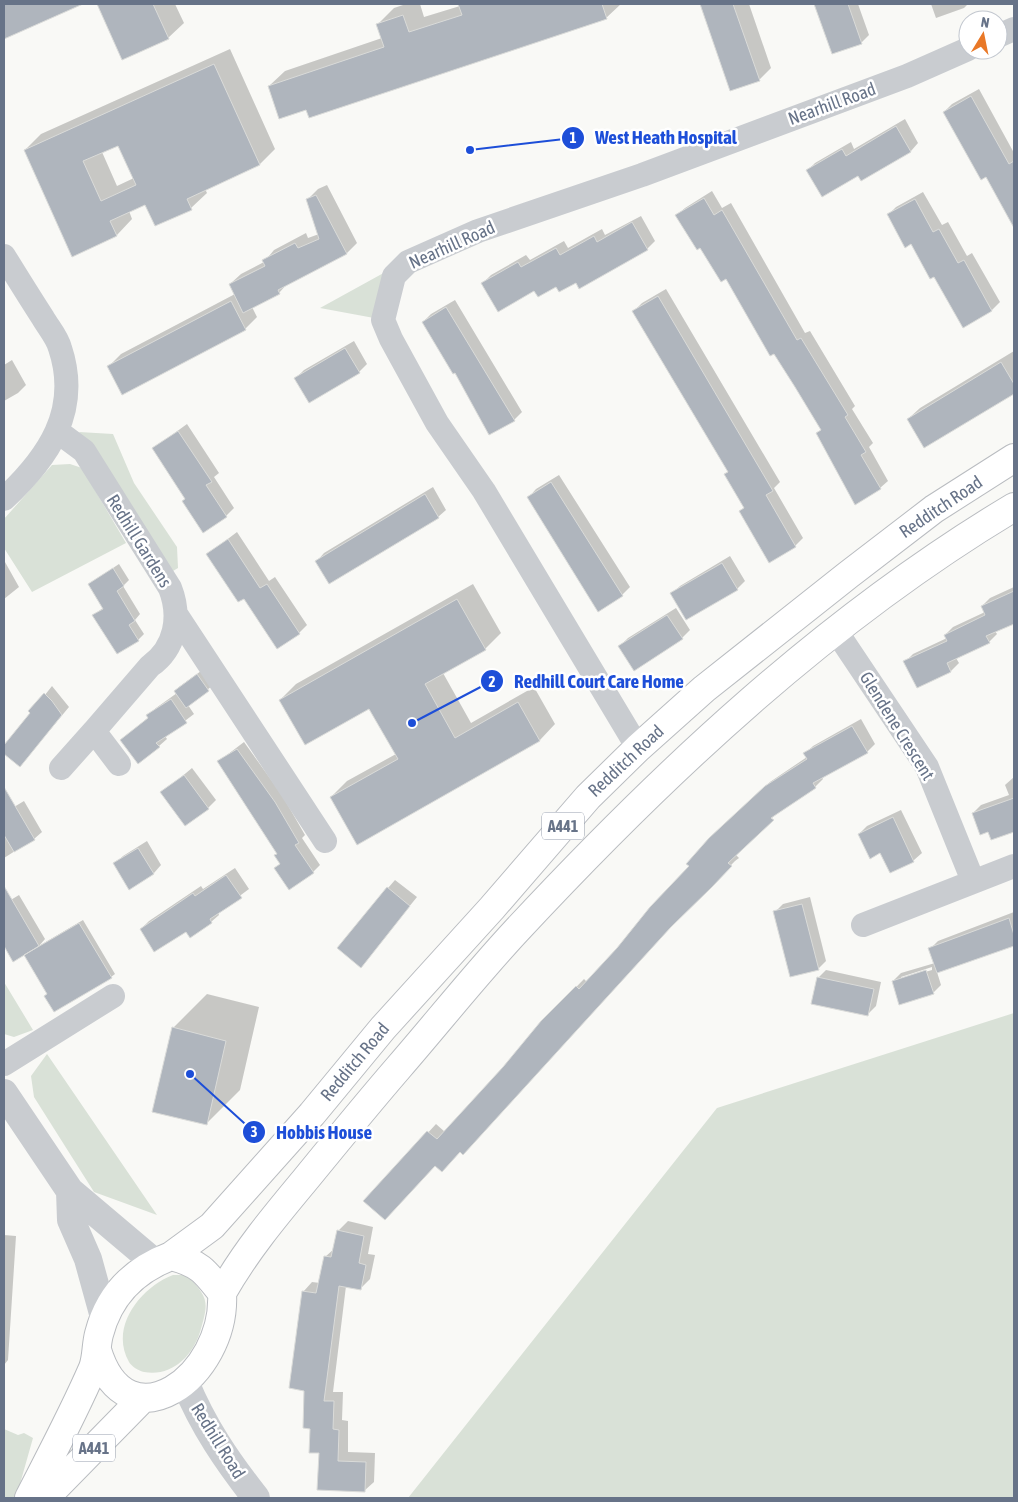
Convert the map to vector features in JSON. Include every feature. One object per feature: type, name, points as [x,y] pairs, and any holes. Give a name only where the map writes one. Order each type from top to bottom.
[{"type":"highway","name":"Redditch Road","points":[[163,1259],[212,1226],[305,1121],[383,1028],[492,908],[588,797],[638,748],[704,689],[848,574],[934,509],[1014,458]]},
{"type":"highway","name":"Redditch Road","points":[[222,1293],[235,1270],[272,1220],[515,932],[619,823],[728,720],[836,631],[979,528],[1014,507]]},
{"type":"highway","points":[[97,1350],[102,1366],[116,1386],[143,1398],[160,1395],[185,1382],[196,1373],[211,1350],[217,1334],[222,1293],[206,1272],[198,1265],[163,1259]]},
{"type":"highway","name":"A441","points":[[29,1498],[94,1365],[104,1317],[125,1284],[140,1271],[163,1259]]},
{"type":"highway","name":"A441","points":[[45,1498],[143,1398]]},
{"type":"street","name":"Nearhill Road","points":[[638,748],[484,491],[437,424],[391,339],[383,320],[394,276],[408,262],[478,231],[642,175],[908,76],[958,54]]},
{"type":"street","points":[[4,256],[60,346],[66,372],[67,404],[57,431],[42,458],[4,499]]},
{"type":"street","name":"Redhill Gardens","points":[[57,431],[84,451],[170,588],[176,604],[172,640],[160,658],[150,666],[61,768]]},
{"type":"street","points":[[176,614],[326,841]]},
{"type":"street","name":"Glendene Crescent","points":[[836,631],[927,767],[973,881]]},
{"type":"street","points":[[94,731],[119,764]]},
{"type":"street","points":[[863,925],[1014,866]]},
{"type":"street","points":[[4,1064],[113,996]]},
{"type":"street","points":[[4,1093],[70,1191],[163,1259]]},
{"type":"street","points":[[70,1191],[71,1220],[88,1259],[104,1317]]},
{"type":"street","name":"Redhill Road","points":[[185,1382],[202,1422],[222,1455],[256,1498]]},
{"type":"shaded area","points":[[389,270],[374,318],[320,308]]},
{"type":"shaded area","points":[[79,432],[113,434],[134,483],[177,547],[178,568],[173,571]]},
{"type":"shaded area","points":[[70,464],[82,468],[126,543],[32,592],[4,548],[4,519],[52,465]]},
{"type":"shaded area","points":[[4,982],[33,1030],[14,1037],[4,1034]]},
{"type":"shaded area","points":[[1014,1013],[1014,1498],[408,1498],[717,1108]]},
{"type":"shaded area","points":[[47,1054],[157,1215],[94,1192],[34,1097],[31,1076]]},
{"type":"shaded area","points":[[173,1275],[187,1275],[203,1295],[206,1307],[200,1332],[192,1350],[179,1363],[171,1368],[154,1373],[142,1371],[130,1364],[124,1349],[123,1335],[126,1322],[140,1299],[150,1289]]},
{"type":"shaded area","points":[[4,1429],[18,1435],[24,1433],[33,1438],[16,1498],[4,1498]]},
{"type":"building","points":[[4,4],[83,4],[4,39]]},
{"type":"building","points":[[97,4],[153,4],[169,39],[122,60]]},
{"type":"building","points":[[458,4],[602,4],[607,19],[309,118],[306,110],[279,119],[268,86],[384,47],[376,24],[403,15],[409,32],[462,15]]},
{"type":"building","points":[[700,4],[733,4],[760,81],[730,91]]},
{"type":"building","points":[[814,4],[848,4],[862,44],[832,54]]},
{"type":"building","points":[[214,64],[260,165],[187,199],[192,210],[155,226],[145,205],[110,221],[117,236],[72,257],[24,150]],"holes":[[[118,146],[136,185],[101,201],[83,161]]]},
{"type":"building","points":[[971,96],[1009,164],[1014,161],[1014,228],[986,177],[981,180],[943,112]]},
{"type":"building","points":[[896,126],[911,152],[861,181],[858,176],[822,197],[806,170],[842,149],[846,156]]},
{"type":"building","points":[[316,195],[347,254],[278,290],[280,294],[243,313],[229,284],[265,266],[262,260],[295,243],[298,248],[319,239],[306,199]]},
{"type":"building","points":[[704,198],[714,215],[722,210],[797,340],[801,338],[848,415],[845,417],[866,452],[861,455],[881,489],[855,505],[816,433],[821,430],[795,387],[774,354],[770,356],[726,279],[721,282],[700,248],[697,250],[675,215]]},
{"type":"building","points":[[915,199],[933,232],[939,229],[958,263],[964,260],[992,311],[963,328],[934,277],[930,279],[911,244],[905,248],[887,214]]},
{"type":"building","points":[[632,222],[648,250],[579,289],[576,283],[559,292],[556,287],[538,297],[534,291],[498,312],[481,283],[518,262],[521,267],[556,248],[560,255],[594,236],[597,242]]},
{"type":"building","points":[[658,296],[773,491],[766,495],[796,547],[769,563],[739,511],[744,508],[724,474],[728,472],[632,311]]},
{"type":"building","points":[[231,301],[246,330],[122,395],[107,366]]},
{"type":"building","points":[[446,307],[515,421],[489,435],[455,373],[453,374],[422,322]]},
{"type":"building","points":[[345,348],[360,373],[309,403],[294,378]]},
{"type":"building","points":[[1001,362],[1014,384],[1014,394],[924,448],[907,419]]},
{"type":"building","points":[[178,431],[212,482],[206,485],[227,517],[203,533],[182,501],[185,499],[152,448]]},
{"type":"building","points":[[551,482],[623,596],[598,612],[527,497]]},
{"type":"building","points":[[425,494],[439,518],[329,584],[315,561]]},
{"type":"building","points":[[228,539],[260,588],[267,584],[300,634],[277,649],[244,599],[238,602],[206,554]]},
{"type":"building","points":[[722,563],[738,590],[686,620],[670,593]]},
{"type":"building","points":[[113,568],[124,586],[117,591],[135,621],[129,625],[139,641],[117,654],[92,615],[103,609],[88,584]]},
{"type":"building","points":[[1014,591],[1014,624],[986,636],[990,643],[947,663],[951,672],[917,688],[903,661],[947,641],[944,635],[985,615],[981,606]]},
{"type":"building","points":[[457,599],[486,650],[425,684],[455,738],[518,702],[540,741],[357,845],[330,797],[398,759],[369,709],[305,745],[279,700]]},
{"type":"building","points":[[667,615],[683,639],[634,671],[618,646]]},
{"type":"building","points":[[197,674],[209,691],[186,708],[174,691]]},
{"type":"building","points":[[44,693],[62,715],[20,767],[4,754],[4,745],[30,713],[28,711]]},
{"type":"building","points":[[171,699],[187,723],[156,743],[160,747],[138,764],[120,740],[148,718],[146,715]]},
{"type":"building","points":[[852,726],[868,753],[813,783],[816,788],[771,818],[774,820],[728,863],[732,866],[671,927],[463,1155],[460,1152],[442,1172],[435,1166],[385,1220],[363,1201],[427,1131],[437,1139],[503,1067],[541,1021],[576,986],[579,989],[617,948],[650,907],[689,866],[686,864],[709,838],[765,786],[807,759],[803,753]]},
{"type":"building","points":[[237,749],[275,802],[299,843],[295,845],[314,873],[289,890],[274,868],[280,864],[274,855],[277,854],[217,761]]},
{"type":"building","points":[[184,775],[209,809],[185,826],[160,792]]},
{"type":"building","points":[[4,787],[35,840],[14,852],[4,835]]},
{"type":"building","points":[[1014,798],[1014,832],[991,840],[988,832],[980,835],[972,813]]},
{"type":"building","points":[[893,817],[914,862],[890,873],[880,853],[870,859],[858,834]]},
{"type":"building","points":[[138,848],[154,874],[129,890],[113,863]]},
{"type":"building","points":[[226,875],[242,898],[210,919],[212,923],[190,938],[186,932],[154,952],[140,929],[193,893],[195,896]]},
{"type":"building","points":[[4,886],[39,946],[13,962],[4,946]]},
{"type":"building","points":[[387,887],[410,906],[361,968],[337,948]]},
{"type":"building","points":[[802,904],[819,970],[790,977],[773,911]]},
{"type":"building","points":[[1009,918],[1014,935],[1014,946],[937,973],[928,948]]},
{"type":"building","points":[[79,923],[112,978],[54,1012],[44,996],[47,994],[24,955]]},
{"type":"building","points":[[926,970],[934,994],[899,1005],[892,981]]},
{"type":"building","points":[[817,977],[874,989],[868,1016],[811,1004]]},
{"type":"building","points":[[172,1027],[226,1041],[207,1125],[152,1112]]},
{"type":"building","points":[[337,1230],[364,1236],[359,1263],[366,1265],[361,1290],[339,1286],[324,1401],[334,1401],[333,1429],[339,1430],[338,1461],[366,1462],[365,1492],[317,1490],[319,1453],[309,1453],[310,1429],[303,1428],[304,1391],[289,1388],[302,1291],[316,1293],[324,1256],[331,1257]]},
{"type":"place","name":"West Heath Hospital","points":[[470,150]]},
{"type":"place","name":"Redhill Court Care Home","points":[[412,723]]},
{"type":"place","name":"Hobbis House","points":[[190,1074]]}]
